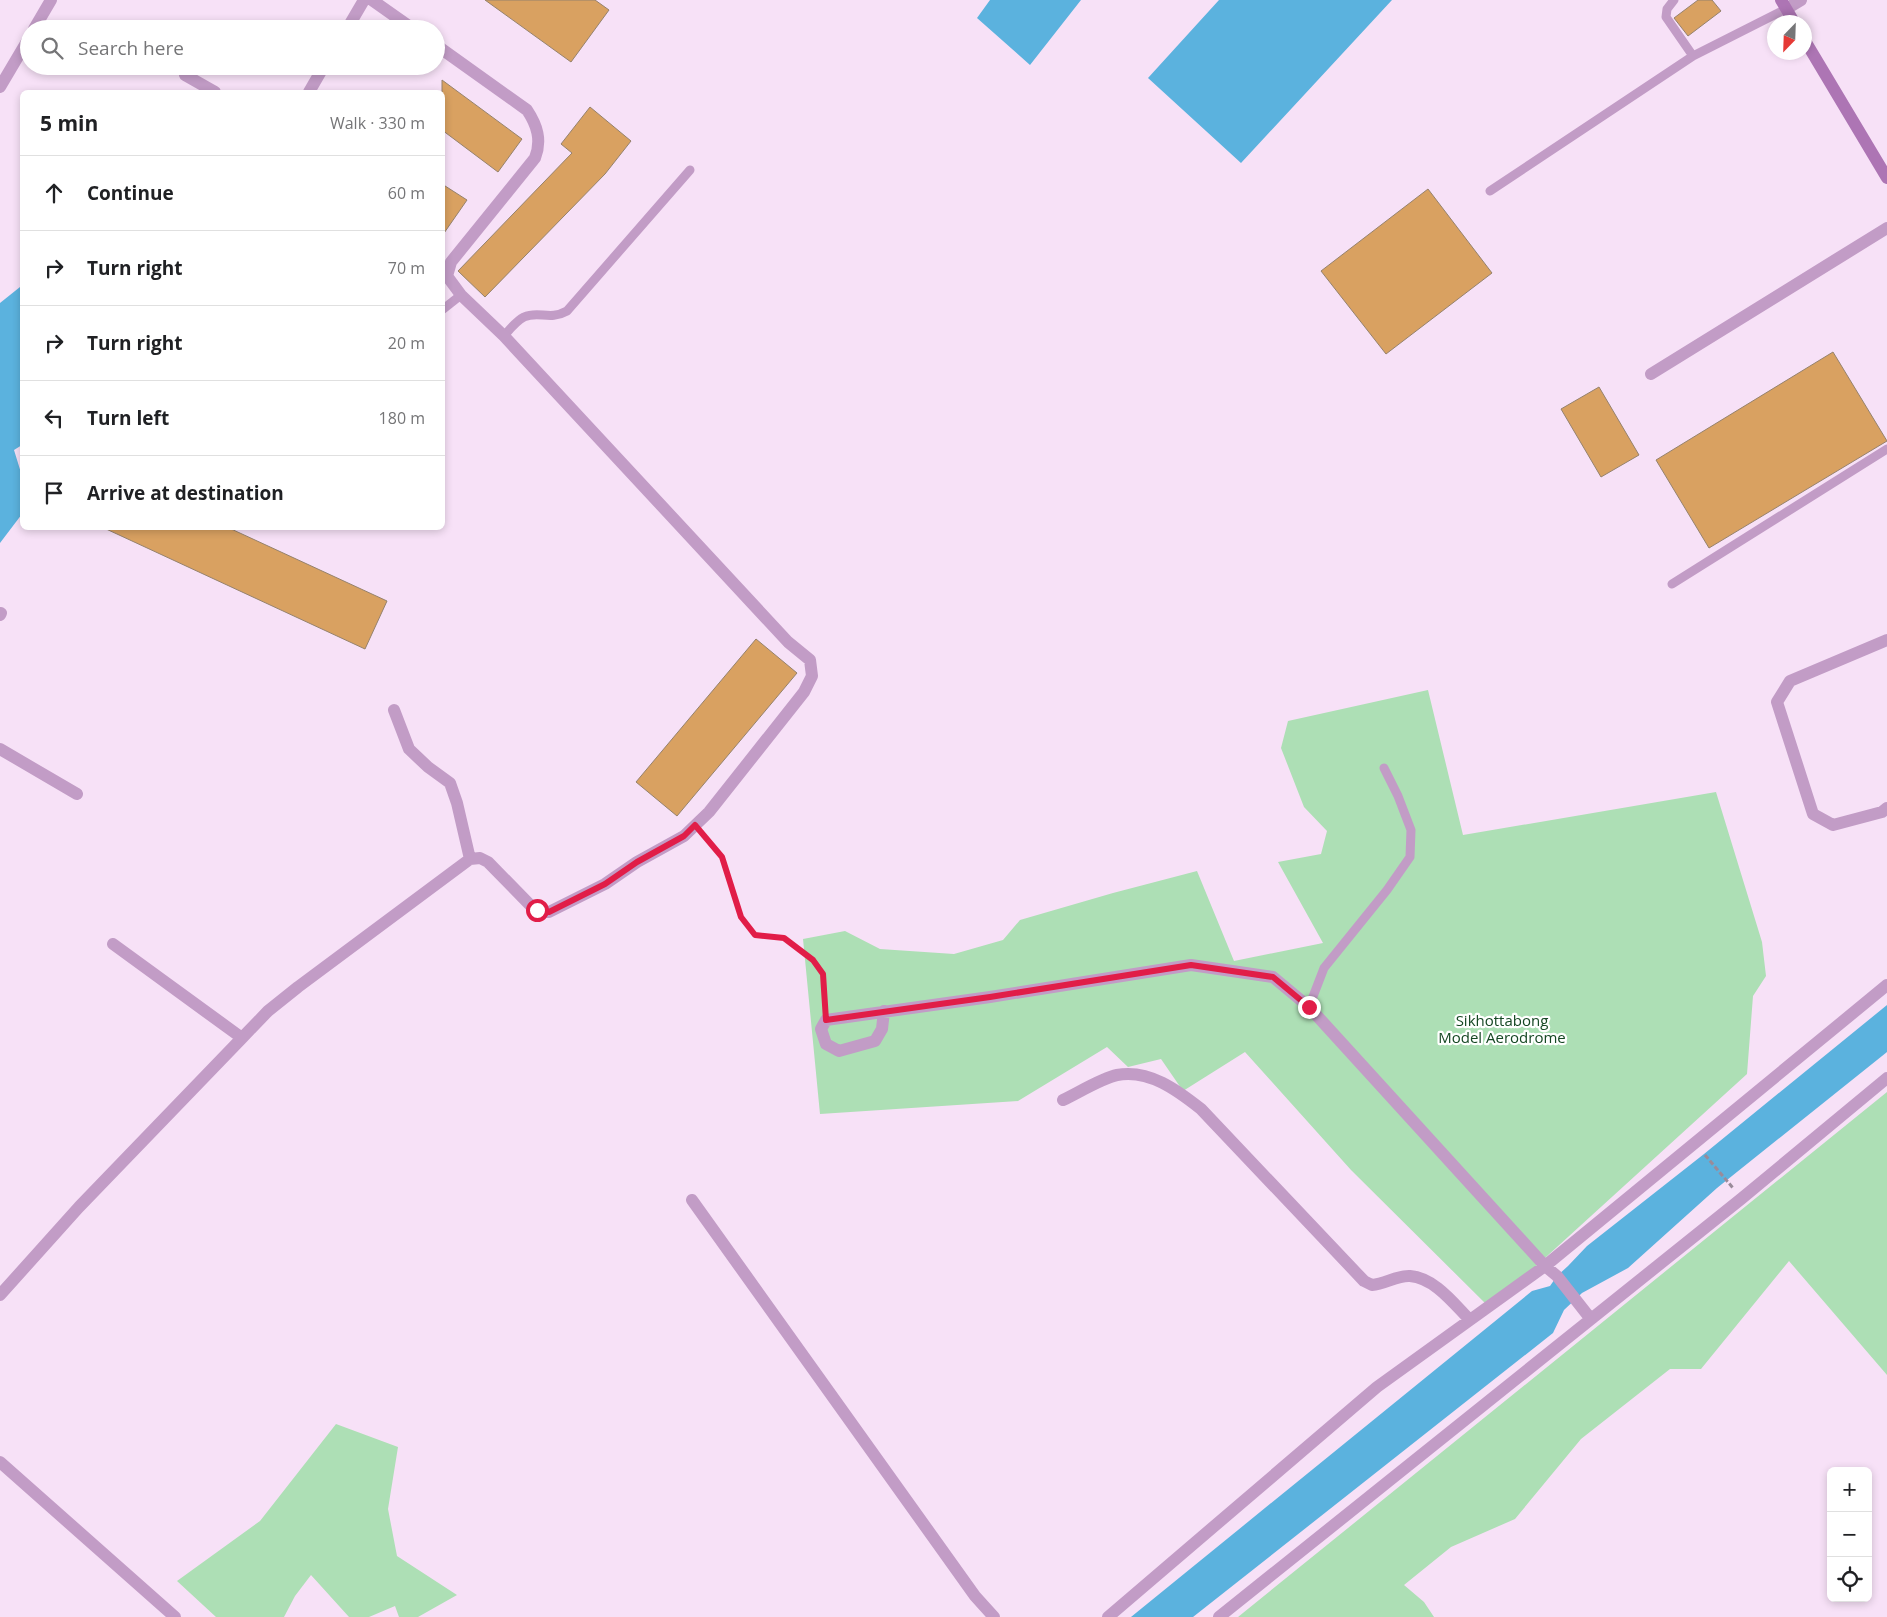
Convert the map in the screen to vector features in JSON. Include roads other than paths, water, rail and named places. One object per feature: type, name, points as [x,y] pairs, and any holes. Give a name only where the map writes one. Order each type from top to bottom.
[{"type":"main road","points":[[1783,4],[1790,15]]},
{"type":"main road","points":[[1812,52],[1887,178]]},
{"type":"street","points":[[39,20],[51,0]]},
{"type":"street","points":[[355,20],[372,0],[400,20]]},
{"type":"street","points":[[1783,4],[1802,0]]},
{"type":"street","points":[[0,1296],[80,1207],[268,1011],[298,987],[470,859],[484,860],[533,908],[542,912],[549,912],[605,884],[637,862],[684,836],[709,812],[804,692],[812,676],[810,660],[788,642],[504,336],[461,295],[447,276],[450,262],[535,158],[539,138],[536,123],[526,110],[445,52]]},
{"type":"street","points":[[0,87],[20,53]]},
{"type":"street","points":[[185,75],[211,90]]},
{"type":"street","points":[[310,90],[319,75]]},
{"type":"street","points":[[1650,374],[1887,228]]},
{"type":"street","points":[[1887,640],[1790,681],[1777,702],[1813,814],[1832,825],[1882,812],[1887,808]]},
{"type":"street","points":[[394,710],[409,749],[428,767],[450,782],[470,859]]},
{"type":"street","points":[[0,749],[77,794]]},
{"type":"street","points":[[113,944],[242,1038]]},
{"type":"street","points":[[884,1011],[882,1029],[875,1041],[839,1051],[826,1044],[822,1029],[826,1020],[884,1011],[990,997],[1191,965],[1273,977],[1309,1007],[1545,1266],[1557,1276],[1590,1318]]},
{"type":"street","points":[[1108,1617],[1377,1387],[1545,1266],[1887,985]]},
{"type":"street","points":[[1063,1100],[1115,1075],[1130,1074],[1156,1079],[1177,1090],[1201,1109],[1364,1281],[1372,1285],[1410,1276],[1422,1280],[1439,1289],[1470,1320]]},
{"type":"street","points":[[1219,1617],[1741,1199],[1887,1078]]},
{"type":"street","points":[[692,1200],[975,1596],[994,1617]]},
{"type":"street","points":[[0,1462],[175,1617]]},
{"type":"lane","points":[[1674,0],[1667,9],[1666,17],[1693,56]]},
{"type":"lane","points":[[1490,191],[1693,56],[1783,4]]},
{"type":"lane","points":[[504,336],[517,322],[526,316],[558,316],[567,311],[690,170]]},
{"type":"lane","points":[[445,308],[461,295]]},
{"type":"lane","points":[[1672,584],[1887,449]]},
{"type":"lane","points":[[1309,1007],[1324,968],[1387,890],[1410,857],[1411,830],[1398,796],[1384,768]]},
{"type":"water","points":[[990,0],[1081,0],[1030,65],[977,18]]},
{"type":"water","points":[[1219,0],[1392,0],[1241,163],[1148,78]]},
{"type":"water","points":[[20,287],[20,446],[14,450],[20,470],[20,517],[0,543],[0,303]]},
{"type":"water","points":[[1887,1005],[1887,1052],[1717,1188],[1628,1268],[1582,1293],[1564,1310],[1553,1333],[1193,1617],[1131,1617],[1532,1291],[1550,1286],[1557,1276],[1587,1246],[1704,1154]]},
{"type":"park label","name":"Sikhottabong Model Aerodrome","points":[[1502,1030]]}]
